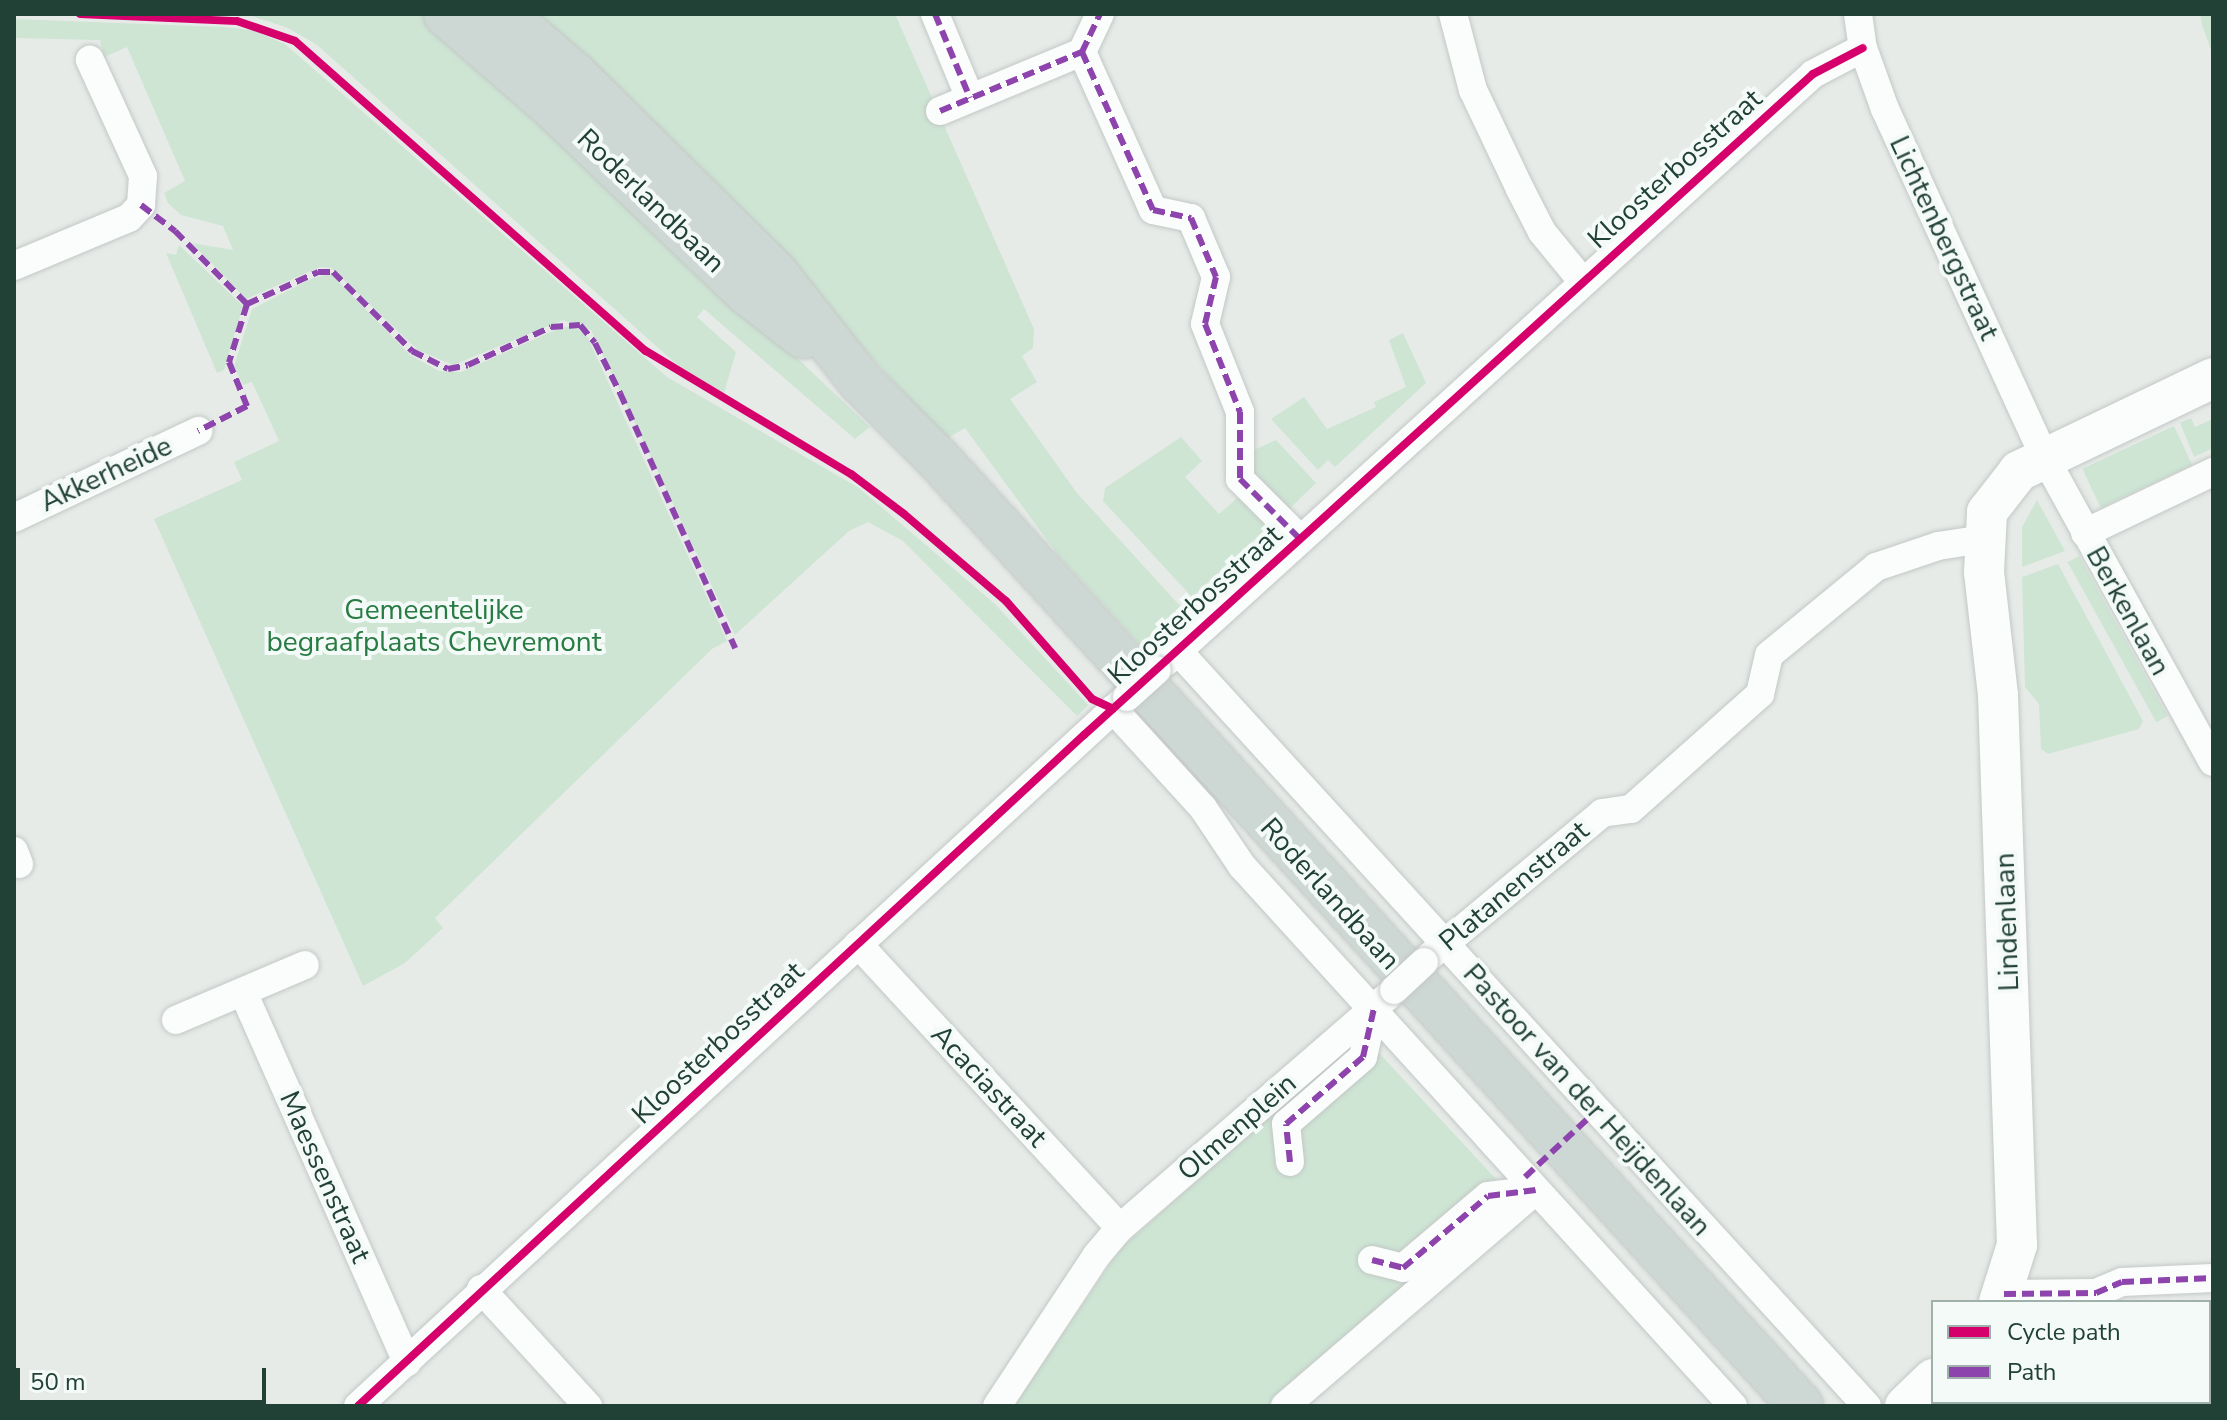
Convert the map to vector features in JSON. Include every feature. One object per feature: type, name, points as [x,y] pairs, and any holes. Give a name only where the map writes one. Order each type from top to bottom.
[{"type":"main road","name":"Roderlandbaan","points":[[446,14],[550,104],[748,293],[861,382]]},
{"type":"main road","name":"Roderlandbaan","points":[[504,14],[575,75],[775,273],[861,382],[938,459],[1801,1406]]},
{"type":"street","points":[[935,14],[970,98]]},
{"type":"street","points":[[940,111],[1082,52],[1100,14]]},
{"type":"street","points":[[1453,14],[1473,90],[1520,189],[1542,232],[1583,282]]},
{"type":"street","name":"Lichtenbergstraat","points":[[1858,14],[1863,48],[1885,109],[2045,458]]},
{"type":"street","name":"Kloosterbosstraat","points":[[358,1406],[481,1289],[1120,703],[1813,74],[1863,48]]},
{"type":"street","points":[[1082,52],[1153,210],[1191,218],[1216,277],[1205,324],[1240,412],[1240,479],[1300,539]]},
{"type":"street","points":[[14,266],[129,218],[141,205],[143,176],[90,60]]},
{"type":"street","points":[[1983,539],[1987,512],[2019,471],[2213,378]]},
{"type":"street","name":"Akkerheide","points":[[14,518],[198,431]]},
{"type":"street","name":"Berkenlaan","points":[[2045,458],[2213,762]]},
{"type":"street","points":[[2085,533],[2213,472]]},
{"type":"street","name":"Platanenstraat","points":[[1384,999],[1434,953],[1602,813],[1631,809],[1760,694],[1769,655],[1876,567],[1929,548],[1983,539]]},
{"type":"street","name":"Lindenlaan","points":[[1983,539],[1998,695],[2016,1185],[2017,1245],[2001,1298]]},
{"type":"street","name":"Pastoor van der Heijdenlaan","points":[[1178,651],[1434,953],[1867,1406]]},
{"type":"street","points":[[1120,703],[1203,808],[1242,866],[1384,999],[1536,1190],[1733,1406]]},
{"type":"street","name":"Acaciastraat","points":[[858,944],[1120,1228]]},
{"type":"street","points":[[176,1020],[305,965]]},
{"type":"street","name":"Maessenstraat","points":[[243,992],[407,1362]]},
{"type":"street","name":"Olmenplein","points":[[1290,1162],[1286,1124],[1363,1057],[1384,999]]},
{"type":"street","name":"Olmenplein","points":[[997,1406],[1097,1255],[1120,1228],[1384,999]]},
{"type":"street","points":[[1372,1260],[1403,1268],[1488,1196],[1536,1190]]},
{"type":"street","points":[[1285,1406],[1536,1190]]},
{"type":"street","points":[[2001,1298],[2096,1293],[2122,1282],[2213,1278]]},
{"type":"street","points":[[481,1289],[588,1406]]},
{"type":"street","points":[[1905,1406],[1931,1381]]},
{"type":"green space","points":[[246,14],[423,14],[541,116],[870,427],[855,439],[704,309],[697,317],[736,352],[724,393],[681,368],[317,45],[288,28]]},
{"type":"green space","points":[[529,14],[895,14],[1034,329],[1033,348],[1022,356],[1037,382],[1010,399],[1077,493],[1181,607],[1140,645],[1058,555],[965,428],[946,439],[791,269]]},
{"type":"green space","points":[[2200,14],[2213,14],[2213,56],[2202,25]]},
{"type":"green space","points":[[14,19],[223,27],[252,30],[285,44],[667,377],[859,488],[995,604],[1088,705],[1077,716],[903,541],[868,522],[849,531],[735,635],[591,330],[563,320],[453,365],[418,350],[331,268],[320,267],[246,299],[192,243],[233,250],[223,226],[181,215],[168,203],[164,193],[185,181],[127,47],[104,57],[100,40],[14,38]]},
{"type":"green space","points":[[179,245],[243,306],[224,370],[217,373],[166,253],[176,255]]},
{"type":"green space","name":"Gemeentelijke begraafplaats Chevremont","points":[[331,274],[410,355],[439,371],[461,372],[562,327],[574,327],[587,336],[727,641],[712,649],[435,918],[443,928],[405,963],[363,986],[154,519],[242,480],[234,462],[279,441],[252,382],[243,385],[234,366],[252,309],[313,278]]},
{"type":"green space","points":[[1403,333],[1426,383],[1335,467],[1328,460],[1318,470],[1271,419],[1304,397],[1327,429],[1376,407],[1374,402],[1406,387],[1389,340]]},
{"type":"green space","points":[[2191,418],[2195,427],[2213,419],[2213,448],[2194,457],[2180,423]]},
{"type":"green space","points":[[2174,426],[2192,465],[2101,508],[2082,469]]},
{"type":"green space","points":[[1181,437],[1202,461],[1185,477],[1219,514],[1242,494],[1271,524],[1192,597],[1103,501],[1105,488]]},
{"type":"green space","points":[[1276,440],[1316,483],[1286,512],[1251,475],[1252,451]]},
{"type":"green space","points":[[2037,500],[2065,551],[2022,567],[2022,527]]},
{"type":"green space","points":[[2079,556],[2168,716],[2156,722],[2068,562]]},
{"type":"green space","points":[[2058,564],[2143,721],[2139,729],[2048,754],[2041,749],[2039,704],[2025,687],[2022,577]]},
{"type":"green space","points":[[1352,1043],[1380,1054],[1496,1179],[1500,1210],[1273,1406],[1014,1406],[1121,1248]]},
{"type":"marked path","points":[[935,14],[970,98]]},
{"type":"marked path","points":[[940,111],[1082,52],[1100,14]]},
{"type":"marked path","points":[[1082,52],[1153,210],[1191,218],[1216,277],[1205,324],[1240,412],[1240,479],[1300,539]]},
{"type":"marked path","points":[[141,205],[175,231],[247,304],[229,362],[247,406],[198,431]]},
{"type":"marked path","points":[[247,304],[318,272],[333,272],[412,351],[448,369],[468,365],[551,327],[580,325],[595,343],[620,393],[735,648]]},
{"type":"marked path","points":[[1290,1162],[1286,1124],[1363,1057],[1374,1008]]},
{"type":"marked path","points":[[1525,1177],[1596,1111]]},
{"type":"marked path","points":[[1372,1260],[1403,1268],[1488,1196],[1536,1190]]},
{"type":"marked path","points":[[2004,1294],[2096,1293],[2122,1282],[2213,1278]]},
{"type":"cycle path","points":[[80,14],[237,21],[295,41],[646,351],[851,474],[904,514],[1006,601],[1092,699],[1113,709]]},
{"type":"cycle path","points":[[358,1406],[1084,735],[1813,74],[1863,48]]}]
